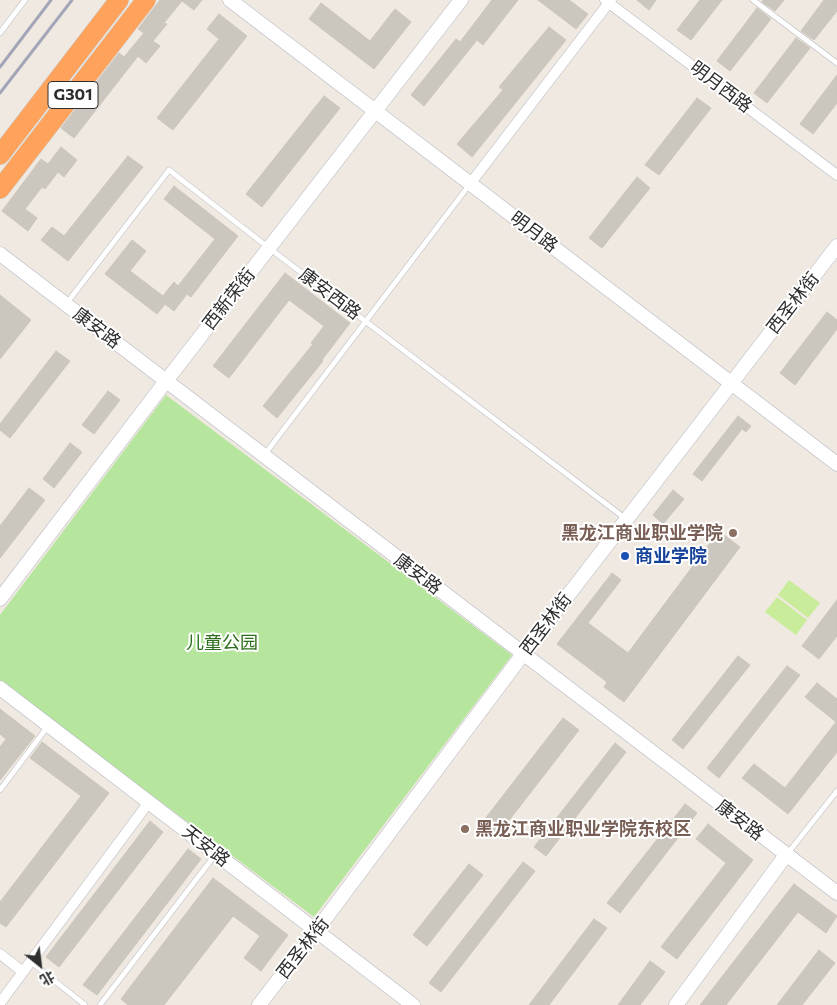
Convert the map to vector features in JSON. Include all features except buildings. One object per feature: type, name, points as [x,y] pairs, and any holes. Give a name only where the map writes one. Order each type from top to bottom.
[{"type":"highway","name":"G301","points":[[0,154],[119,0]]},
{"type":"highway","name":"G301","points":[[0,189],[146,0]]},
{"type":"street","name":"明月路","points":[[230,0],[837,464]]},
{"type":"street","name":"西新荣街","points":[[0,599],[461,0]]},
{"type":"street","name":"明月西路","points":[[608,1],[837,175]]},
{"type":"street","points":[[470,184],[608,1]]},
{"type":"street","name":"西圣林街","points":[[259,1005],[523,654],[837,246]]},
{"type":"street","name":"康安路","points":[[0,254],[837,893]]},
{"type":"street","name":"天安路","points":[[0,688],[413,1005]]},
{"type":"street","points":[[0,1003],[149,802]]},
{"type":"street","points":[[676,1005],[786,855]]},
{"type":"street","points":[[0,954],[23,972]]},
{"type":"lane","points":[[0,33],[25,0]]},
{"type":"lane","points":[[752,0],[837,63]]},
{"type":"lane","name":"康安西路","points":[[65,304],[169,170],[626,520]]},
{"type":"lane","points":[[264,456],[470,184]]},
{"type":"lane","points":[[0,790],[49,725]]},
{"type":"lane","points":[[786,855],[837,791]]},
{"type":"lane","points":[[100,1005],[216,854]]},
{"type":"lane","points":[[30,962],[85,1005]]},
{"type":"green space","name":"儿童公园","points":[[166,395],[512,655],[314,917],[0,681],[0,615]]},
{"type":"green space","points":[[789,580],[820,603],[808,618],[778,595]]},
{"type":"green space","points":[[777,597],[807,620],[796,635],[765,612]]},
{"type":"railway","points":[[0,67],[51,0]]},
{"type":"railway","points":[[0,93],[72,0]]},
{"type":"place","name":"黑龙江商业职业学院","points":[[733,533]]},
{"type":"place","name":"商业学院","points":[[625,556]]},
{"type":"place","name":"黑龙江商业职业学院东校区","points":[[465,829]]}]
